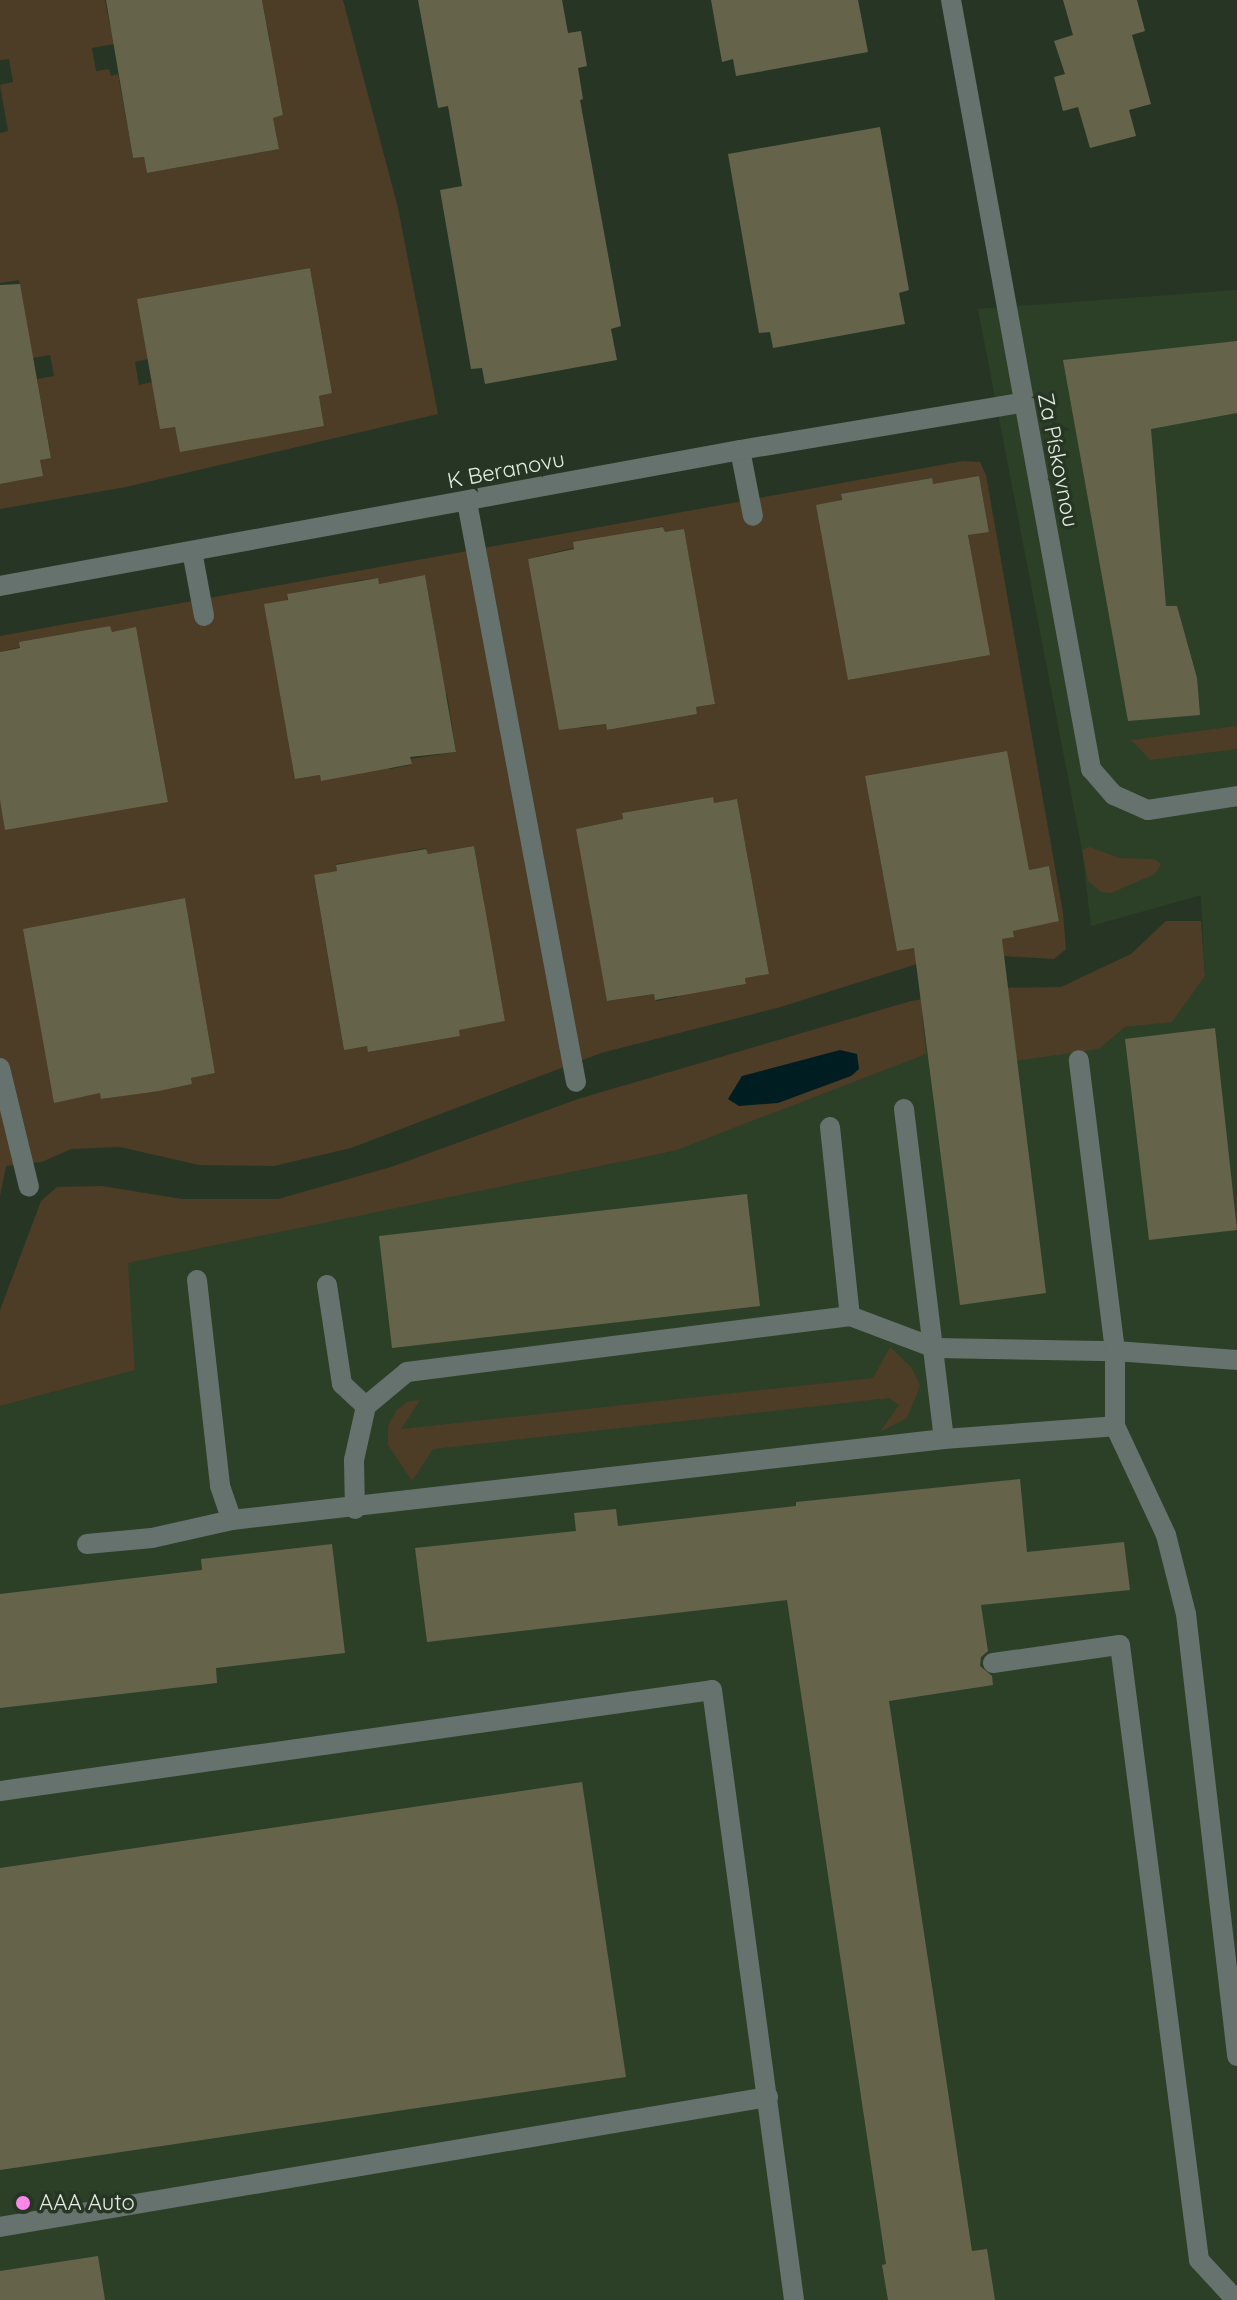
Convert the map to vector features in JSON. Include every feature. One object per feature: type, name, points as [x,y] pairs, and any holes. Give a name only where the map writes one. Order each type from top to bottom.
[{"type":"street","name":"Za Pískovnou","points":[[951,0],[1091,769],[1114,795],[1148,810],[1237,796]]},
{"type":"street","name":"K Beranovu","points":[[0,586],[740,450],[1022,403]]},
{"type":"street","points":[[740,450],[753,516]]},
{"type":"street","points":[[467,502],[576,1082]]},
{"type":"street","points":[[192,551],[204,616]]},
{"type":"street","points":[[1079,1060],[1115,1351],[1115,1426],[1166,1535],[1186,1614],[1230,1939],[1237,2056]]},
{"type":"street","points":[[0,1068],[29,1187]]},
{"type":"street","points":[[904,1109],[944,1439]]},
{"type":"street","points":[[830,1127],[850,1316]]},
{"type":"street","points":[[197,1280],[220,1486],[232,1520]]},
{"type":"street","points":[[327,1285],[342,1384],[366,1406]]},
{"type":"street","points":[[355,1509],[354,1460],[366,1406],[407,1372],[850,1316],[935,1348],[1115,1351],[1237,1360]]},
{"type":"street","points":[[87,1544],[152,1538],[232,1520],[355,1509],[883,1445],[1115,1426]]},
{"type":"street","points":[[993,1663],[1120,1645],[1199,2260],[1236,2300]]},
{"type":"street","points":[[0,1791],[712,1690],[794,2300]]},
{"type":"street","points":[[0,2227],[768,2097]]},
{"type":"shaded area","points":[[0,0],[105,0],[110,25],[125,42],[92,48],[96,71],[109,69],[111,76],[118,74],[133,158],[144,157],[147,173],[279,149],[273,118],[283,115],[277,82],[257,45],[270,41],[262,0],[343,0],[398,208],[438,414],[126,487],[0,509],[0,484],[42,476],[40,460],[51,457],[37,379],[54,376],[50,355],[26,359],[29,338],[19,280],[0,283],[0,133],[8,131],[0,85],[13,82],[9,59],[0,60]],"holes":[[[310,268],[332,393],[319,396],[324,426],[181,451],[175,427],[152,382],[139,385],[135,362],[148,359],[138,299]]]},
{"type":"shaded area","points":[[1237,290],[1237,2300],[0,2300],[0,1406],[135,1370],[127,1263],[674,1151],[922,1016],[1011,1006],[1016,1040],[1099,1049],[1125,1027],[1172,1021],[1205,976],[1201,895],[1091,926],[1082,850],[978,309]]},
{"type":"shaded area","points":[[963,461],[980,462],[986,475],[1063,913],[1066,949],[1054,959],[952,953],[777,1008],[601,1053],[351,1148],[274,1166],[199,1165],[120,1147],[71,1149],[42,1162],[6,1166],[0,1196],[0,800],[168,801],[136,628],[112,632],[110,626],[0,652],[0,636]],"holes":[[[979,477],[989,531],[968,535],[989,655],[848,680],[841,495],[911,488],[910,482],[931,478],[933,484]],[[663,526],[665,532],[684,530],[715,704],[696,707],[697,714],[607,730],[606,724],[581,728],[528,559]],[[425,575],[435,631],[426,697],[447,694],[456,752],[410,759],[411,765],[390,769],[388,763],[321,780],[320,775],[295,779],[287,594],[309,590],[310,596],[356,581],[377,578],[379,584]],[[865,776],[1029,870],[1049,866],[1059,920],[1013,930],[1014,937],[897,950]],[[712,797],[714,803],[737,799],[769,974],[745,978],[746,984],[725,988],[723,982],[676,991],[677,997],[656,1001],[654,994],[608,1001],[577,829],[623,819],[622,813]],[[474,846],[484,902],[474,969],[495,965],[505,1021],[459,1029],[460,1036],[369,1052],[367,1046],[344,1049],[314,876],[337,871],[336,864],[357,861],[359,867],[406,858],[405,852],[426,848],[428,854]],[[185,898],[215,1073],[191,1078],[192,1084],[172,1088],[102,1099],[100,1093],[55,1102],[24,929]]]},
{"type":"shaded area","points":[[1237,726],[1237,749],[1150,760],[1131,740]]},
{"type":"shaded area","points":[[1089,847],[1120,858],[1154,859],[1161,864],[1155,874],[1111,893],[1101,892],[1088,881],[1082,850]]},
{"type":"shaded area","points":[[1166,921],[1201,921],[1205,976],[1172,1022],[1125,1027],[1099,1049],[1015,1061],[1011,1006],[922,1016],[926,1054],[674,1151],[128,1263],[135,1370],[0,1406],[0,1310],[41,1201],[57,1187],[102,1186],[182,1199],[278,1199],[391,1167],[578,1099],[911,1001],[989,988],[1061,987],[1131,954]]},
{"type":"shaded area","points":[[890,1347],[912,1368],[920,1386],[907,1418],[880,1432],[899,1405],[889,1398],[433,1449],[412,1481],[388,1445],[388,1426],[396,1411],[407,1402],[420,1400],[401,1429],[873,1378]]},
{"type":"water","points":[[840,1050],[857,1054],[859,1069],[851,1076],[778,1103],[739,1106],[728,1099],[742,1076]]},
{"type":"building","points":[[106,0],[262,0],[283,115],[273,118],[279,149],[147,173],[144,157],[133,158]]},
{"type":"building","points":[[418,0],[562,0],[568,33],[581,31],[587,66],[578,68],[583,99],[580,100],[621,326],[611,329],[617,360],[485,384],[482,368],[471,369],[440,190],[462,186],[448,106],[438,108]]},
{"type":"building","points":[[711,0],[858,0],[868,52],[736,76],[733,59],[722,62]]},
{"type":"building","points":[[1063,0],[1137,0],[1145,31],[1132,35],[1151,104],[1129,110],[1136,136],[1090,148],[1078,107],[1063,111],[1054,77],[1065,74],[1054,41],[1073,35]]},
{"type":"building","points":[[880,127],[909,290],[899,293],[905,324],[773,348],[770,332],[759,333],[728,154]]},
{"type":"building","points":[[310,268],[332,393],[319,396],[324,426],[180,452],[175,427],[160,429],[137,299]]},
{"type":"building","points":[[20,284],[51,458],[40,460],[43,476],[0,484],[0,285]]},
{"type":"building","points":[[1237,341],[1237,413],[1151,429],[1166,606],[1177,606],[1197,678],[1200,715],[1128,721],[1063,360]]},
{"type":"building","points":[[979,476],[989,532],[968,535],[990,655],[848,680],[816,505],[842,500],[841,494],[932,478],[933,484]]},
{"type":"building","points":[[663,527],[665,532],[684,529],[715,704],[696,707],[697,714],[607,730],[606,724],[559,730],[528,559],[574,549],[573,542]]},
{"type":"building","points":[[425,575],[456,752],[410,757],[412,764],[321,781],[320,775],[295,779],[264,604],[288,600],[287,594],[378,578],[379,584]]},
{"type":"building","points":[[110,626],[112,632],[136,627],[168,802],[5,830],[0,800],[0,652],[20,648],[19,642]]},
{"type":"building","points":[[1007,751],[1029,870],[1049,866],[1059,921],[1013,931],[1014,937],[1002,939],[1046,1293],[960,1305],[914,948],[897,951],[865,776]]},
{"type":"building","points":[[713,797],[714,803],[737,799],[769,974],[745,978],[746,984],[655,1000],[654,994],[607,1001],[576,829],[623,819],[622,813]]},
{"type":"building","points":[[474,846],[505,1021],[459,1030],[460,1036],[368,1052],[367,1046],[344,1050],[314,875],[337,871],[336,865],[426,849],[428,854]]},
{"type":"building","points":[[185,898],[215,1073],[191,1078],[192,1084],[159,1091],[101,1099],[100,1093],[54,1103],[23,929]]},
{"type":"building","points":[[1215,1028],[1237,1230],[1149,1240],[1125,1039]]},
{"type":"building","points":[[747,1194],[760,1306],[392,1348],[379,1236]]},
{"type":"building","points":[[1020,1479],[1027,1552],[1124,1542],[1130,1590],[981,1605],[988,1651],[981,1657],[980,1666],[992,1676],[993,1685],[889,1701],[972,2251],[987,2249],[995,2300],[888,2300],[882,2265],[886,2264],[787,1600],[427,1642],[415,1548],[576,1531],[574,1513],[616,1509],[618,1526],[796,1506],[796,1502]]},
{"type":"building","points":[[332,1544],[345,1653],[216,1668],[217,1683],[0,1708],[0,1594],[202,1570],[201,1559]]},
{"type":"building","points":[[582,1782],[626,2077],[0,2170],[0,1868]]},
{"type":"building","points":[[98,2256],[105,2300],[0,2300],[0,2271]]},
{"type":"place","name":"AAA Auto","points":[[23,2203]]}]
